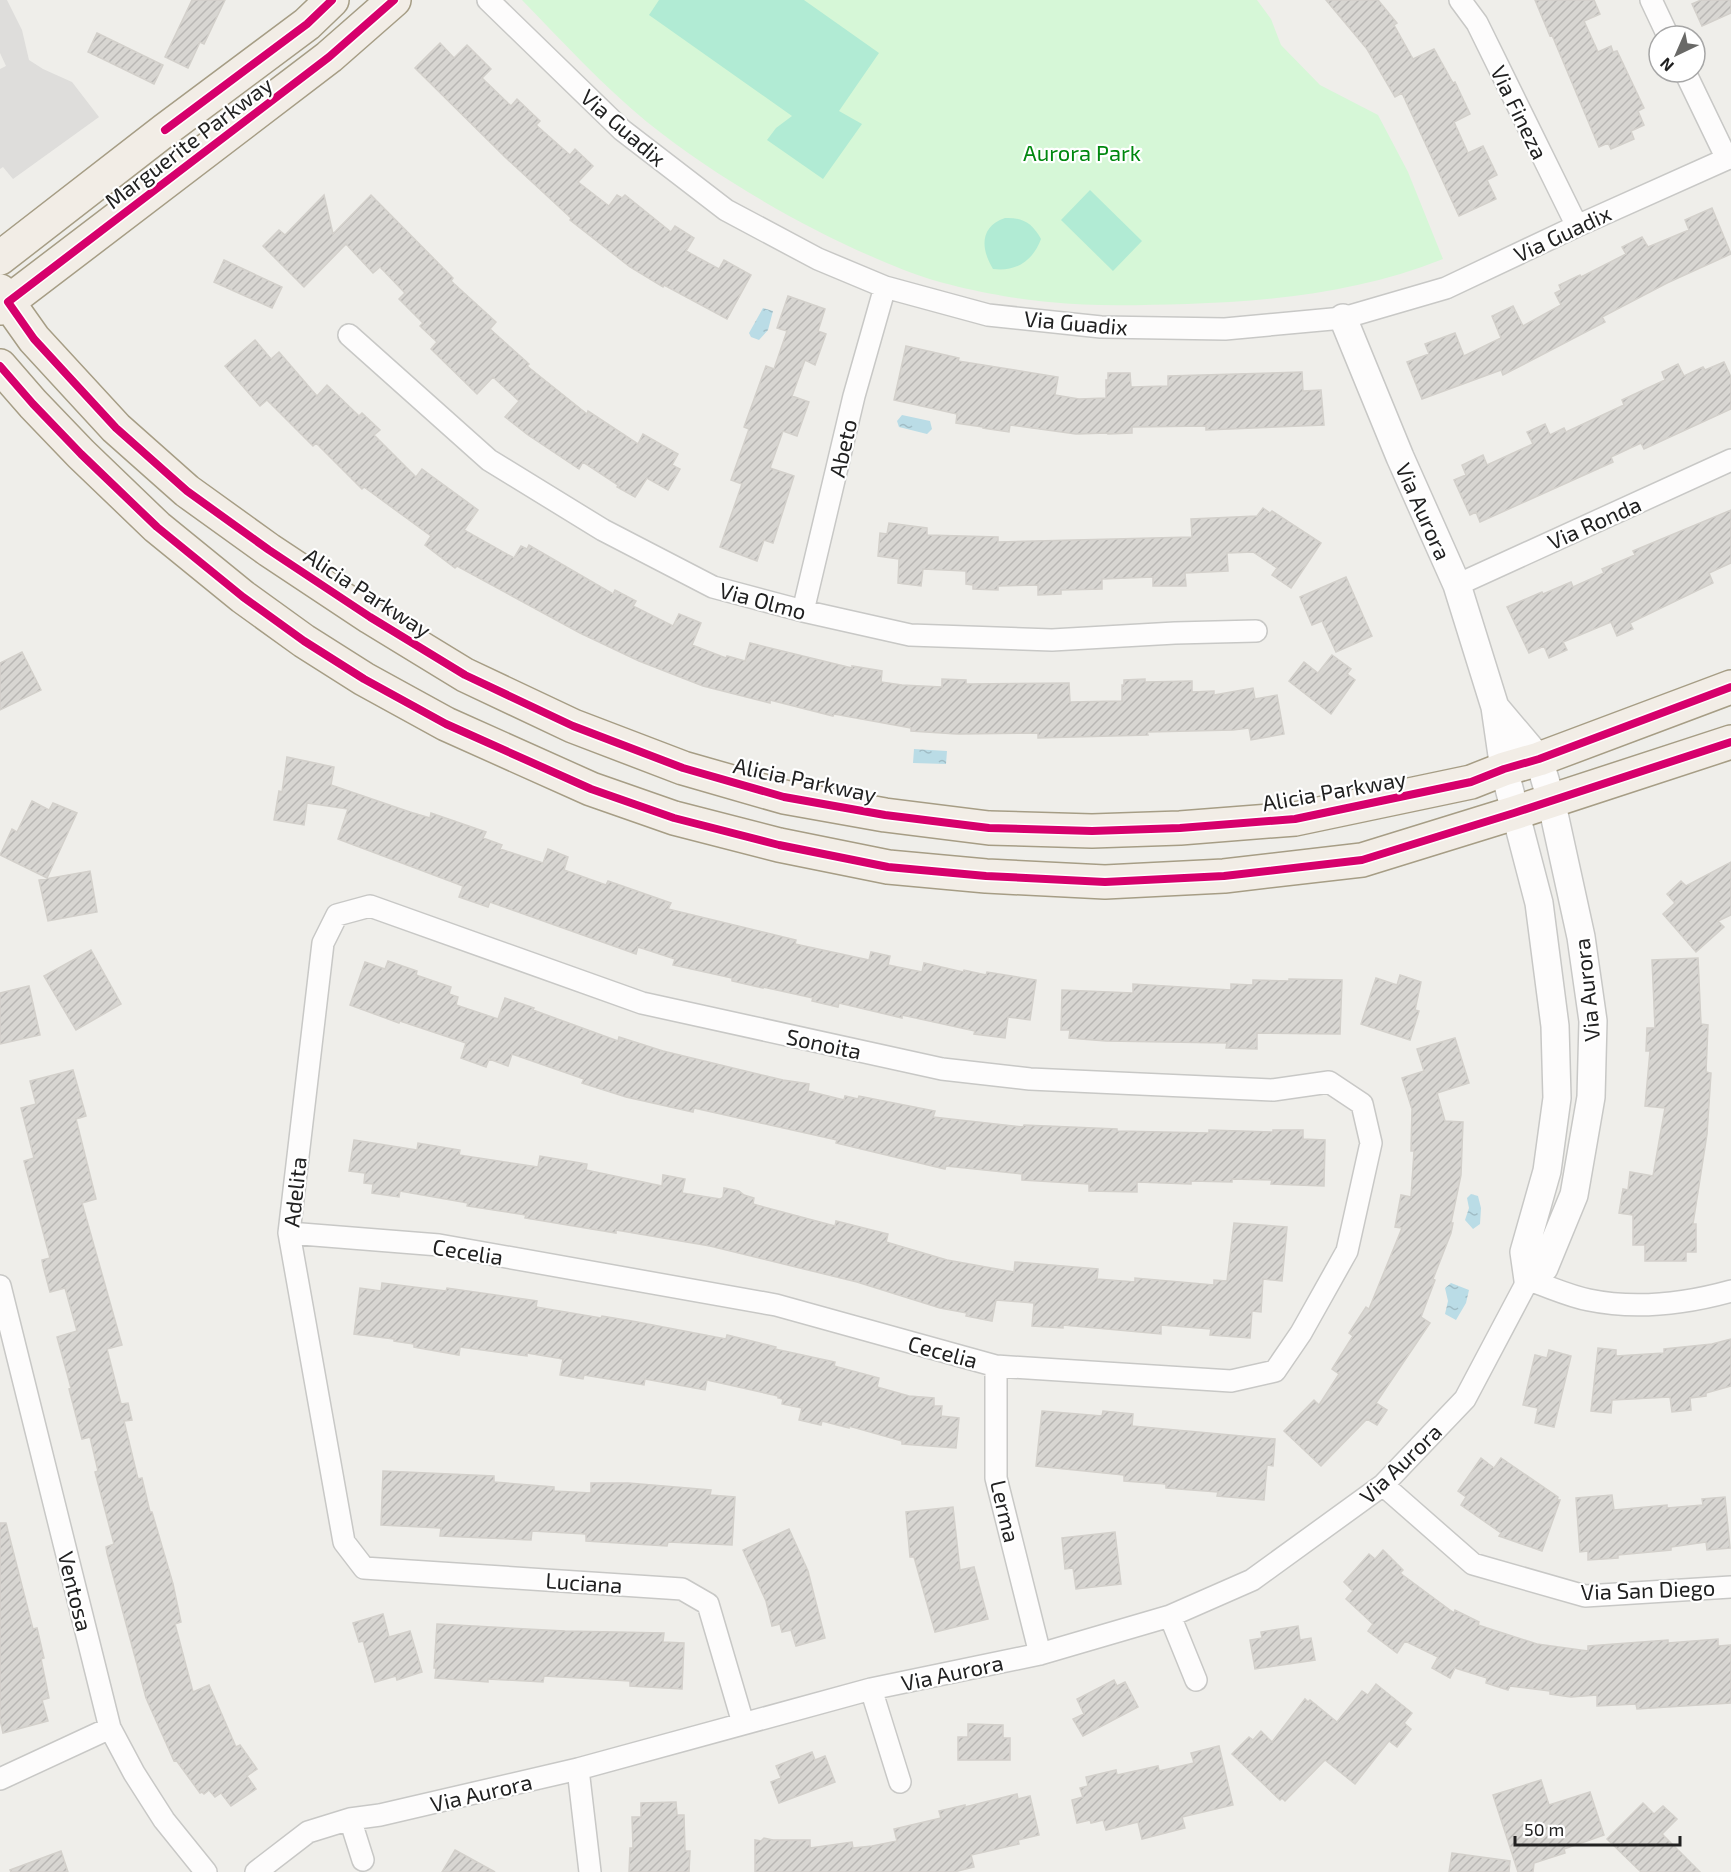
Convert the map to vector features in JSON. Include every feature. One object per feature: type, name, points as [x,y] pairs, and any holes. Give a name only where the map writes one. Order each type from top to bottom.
[{"type":"main road","name":"Marguerite Parkway","points":[[0,258],[306,24],[332,0]]},
{"type":"main road","name":"Marguerite Parkway","points":[[3,300],[329,57],[394,0]]},
{"type":"main road","name":"Alicia Parkway","points":[[3,300],[34,339],[116,428],[188,492],[269,550],[370,617],[465,675],[573,726],[683,768],[784,797],[885,815],[989,828],[1092,831],[1180,828],[1295,819],[1471,782],[1731,687]]},
{"type":"main road","points":[[0,366],[81,454],[157,527],[243,597],[304,641],[364,679],[446,724],[591,789],[674,818],[779,845],[888,867],[986,876],[1105,882],[1224,876],[1362,860],[1731,742]]},
{"type":"street","name":"Via Guadix","points":[[488,0],[622,130],[726,210],[818,259],[885,287],[987,315],[1101,327],[1225,329],[1343,318],[1446,288],[1729,158]]},
{"type":"street","name":"Via Fineza","points":[[1460,0],[1477,23],[1577,226]]},
{"type":"street","points":[[1651,0],[1662,24]]},
{"type":"street","points":[[1691,84],[1729,158]]},
{"type":"street","name":"Abeto","points":[[803,611],[854,396],[885,287]]},
{"type":"street","name":"Via Aurora","points":[[1343,318],[1456,585],[1495,707],[1504,769],[1539,903],[1555,1026],[1557,1098],[1547,1171],[1524,1252],[1528,1280]]},
{"type":"street","name":"Via Olmo","points":[[349,336],[489,460],[603,531],[713,587],[803,611],[910,635],[1052,640],[1256,631]]},
{"type":"street","name":"Via Ronda","points":[[1456,585],[1731,460]]},
{"type":"street","name":"Via Aurora","points":[[255,1872],[308,1832],[350,1819],[380,1815],[578,1769],[872,1689],[1040,1654],[1170,1616],[1252,1580],[1383,1485],[1465,1399],[1528,1280],[1544,1268],[1574,1195],[1591,1097],[1593,1021],[1581,938],[1551,800],[1539,759],[1495,707]]},
{"type":"street","name":"Sonoita","points":[[337,915],[370,906],[642,1003],[942,1069],[1030,1079],[1273,1090],[1329,1082]]},
{"type":"street","name":"Adelita","points":[[337,915],[323,943],[289,1233],[344,1542]]},
{"type":"street","name":"Cecelia","points":[[289,1233],[439,1245],[776,1305],[996,1366],[1231,1381],[1275,1371],[1301,1333],[1347,1251],[1371,1143],[1362,1104],[1329,1082]]},
{"type":"street","points":[[1528,1280],[1588,1300],[1626,1304],[1655,1305],[1694,1301],[1731,1290]]},
{"type":"street","name":"Ventosa","points":[[0,1286],[110,1728],[134,1773],[164,1820],[206,1872]]},
{"type":"street","name":"Lerma","points":[[996,1366],[996,1478],[1040,1654]]},
{"type":"street","name":"Via San Diego","points":[[1383,1485],[1473,1564],[1585,1596],[1731,1587]]},
{"type":"street","name":"Luciana","points":[[344,1542],[364,1568],[682,1589],[708,1604],[743,1724]]},
{"type":"street","points":[[1170,1616],[1196,1680]]},
{"type":"street","points":[[872,1689],[900,1782]]},
{"type":"street","points":[[0,1779],[110,1728]]},
{"type":"street","points":[[578,1769],[590,1872]]},
{"type":"street","points":[[350,1819],[363,1860]]},
{"type":"shaded area","points":[[0,0],[7,0],[22,30],[29,60],[72,82],[99,117],[13,179],[3,167],[0,169],[0,69],[6,66],[0,53]]},
{"type":"green space","name":"Aurora Park","points":[[522,0],[1257,0],[1271,19],[1281,45],[1320,85],[1378,115],[1408,172],[1443,259],[1380,280],[1349,287],[1285,297],[1220,303],[1066,304],[994,294],[937,281],[870,256],[803,223],[737,186],[676,144],[630,108]]},
{"type":"green space","points":[[659,0],[804,0],[879,53],[839,111],[862,124],[823,179],[767,140],[776,128],[792,116],[649,15]]},
{"type":"green space","points":[[1090,190],[1142,241],[1113,271],[1061,220]]},
{"type":"green space","points":[[1005,218],[1027,222],[1041,239],[1038,247],[1023,263],[1009,269],[993,269],[986,254],[985,239],[990,227]]},
{"type":"water","points":[[763,308],[773,311],[768,330],[759,340],[751,337],[749,333]]},
{"type":"water","points":[[902,415],[930,421],[932,429],[927,434],[899,427],[897,421]]},
{"type":"water","points":[[914,749],[947,751],[946,764],[913,763]]},
{"type":"water","points":[[1471,1194],[1478,1196],[1481,1208],[1480,1224],[1473,1229],[1465,1220],[1469,1208],[1467,1198]]},
{"type":"water","points":[[1451,1283],[1469,1290],[1466,1303],[1456,1320],[1445,1314],[1448,1301],[1445,1288]]},
{"type":"building","points":[[192,0],[225,0],[204,44],[200,42],[188,68],[165,57]]},
{"type":"building","points":[[1326,0],[1378,0],[1397,23],[1394,25],[1413,59],[1434,49],[1453,83],[1455,82],[1470,114],[1454,122],[1468,153],[1483,146],[1497,175],[1487,180],[1496,199],[1459,216],[1402,93],[1395,97],[1367,49]]},
{"type":"building","points":[[1535,0],[1594,0],[1600,14],[1584,21],[1598,52],[1611,46],[1613,52],[1617,51],[1644,108],[1638,111],[1644,125],[1631,131],[1634,139],[1611,149],[1608,143],[1599,147]]},
{"type":"building","points":[[1701,0],[1731,0],[1731,13],[1706,24],[1701,24],[1692,4]]},
{"type":"building","points":[[97,33],[163,65],[154,84],[88,52]]},
{"type":"building","points":[[440,43],[454,58],[467,45],[491,69],[482,78],[511,106],[517,99],[540,121],[536,125],[570,155],[575,149],[593,166],[578,182],[609,206],[617,195],[622,198],[625,195],[671,232],[675,226],[694,238],[686,251],[719,269],[724,260],[751,275],[727,319],[664,285],[663,287],[630,267],[570,220],[571,218],[506,158],[415,68]]},
{"type":"building","points":[[324,195],[333,234],[371,195],[453,278],[451,281],[496,322],[490,329],[529,364],[527,366],[587,414],[588,411],[638,444],[643,434],[678,454],[672,465],[680,469],[668,490],[647,478],[635,497],[583,462],[579,469],[528,435],[505,417],[519,401],[493,377],[477,394],[431,349],[437,342],[420,326],[423,323],[399,299],[405,293],[380,267],[373,273],[346,244],[304,287],[263,246],[279,230],[285,235]]},
{"type":"building","points":[[1712,208],[1731,254],[1667,283],[1602,317],[1605,322],[1503,375],[1501,370],[1422,399],[1407,362],[1429,354],[1425,344],[1455,333],[1464,356],[1501,338],[1492,316],[1513,306],[1523,326],[1561,305],[1555,293],[1561,290],[1559,285],[1580,275],[1581,277],[1626,254],[1622,247],[1642,237],[1648,247],[1689,230],[1685,220]]},
{"type":"building","points":[[224,260],[282,287],[272,308],[214,282]]},
{"type":"building","points":[[788,296],[825,309],[818,331],[826,334],[815,365],[805,360],[792,396],[809,402],[797,436],[783,431],[770,468],[794,476],[773,543],[764,540],[757,561],[720,547],[742,484],[731,480],[749,429],[744,427],[766,366],[774,369],[787,331],[777,328]]},
{"type":"building","points":[[255,340],[271,359],[279,352],[317,396],[327,385],[359,416],[362,413],[380,430],[374,435],[416,477],[422,469],[478,510],[464,530],[514,558],[521,546],[527,549],[529,545],[613,594],[615,590],[636,601],[633,606],[673,626],[679,614],[701,623],[692,645],[726,658],[727,656],[745,661],[750,643],[852,668],[852,666],[882,671],[881,682],[902,685],[942,687],[942,679],[966,680],[966,684],[1069,683],[1070,702],[1122,701],[1124,680],[1192,681],[1192,692],[1214,691],[1214,695],[1253,688],[1255,699],[1277,695],[1284,734],[1251,740],[1249,728],[1147,732],[1148,735],[1038,738],[1038,733],[957,734],[911,731],[911,728],[834,714],[833,716],[703,686],[639,661],[580,633],[457,566],[455,568],[425,545],[431,536],[364,487],[362,489],[316,443],[313,446],[267,400],[260,406],[225,366]]},
{"type":"building","points":[[906,346],[959,358],[958,361],[1058,377],[1055,395],[1079,399],[1106,398],[1108,373],[1130,373],[1131,387],[1168,386],[1168,376],[1302,372],[1303,391],[1321,390],[1324,425],[1206,430],[1206,426],[1132,427],[1132,433],[1076,434],[1010,425],[1009,432],[956,423],[957,414],[894,400]]},
{"type":"building","points":[[1724,362],[1731,377],[1731,409],[1644,449],[1641,443],[1611,457],[1613,462],[1480,522],[1476,512],[1470,515],[1454,480],[1466,475],[1462,465],[1483,455],[1487,465],[1533,444],[1527,432],[1545,424],[1550,435],[1564,428],[1566,432],[1624,405],[1622,400],[1665,380],[1662,372],[1678,364],[1684,376],[1703,367],[1705,370]]},
{"type":"building","points":[[1263,508],[1270,513],[1272,511],[1321,543],[1291,588],[1272,575],[1277,568],[1253,552],[1227,553],[1228,571],[1185,573],[1186,586],[1153,586],[1153,577],[1102,579],[1102,589],[1061,590],[1061,594],[1038,595],[1038,585],[998,586],[998,590],[973,589],[973,585],[966,584],[966,571],[923,569],[921,586],[898,583],[899,559],[878,556],[880,533],[887,534],[889,523],[927,528],[927,535],[998,537],[998,542],[1192,537],[1191,519],[1257,516]]},
{"type":"building","points":[[1731,510],[1731,563],[1709,573],[1713,583],[1630,623],[1633,629],[1617,636],[1611,622],[1563,642],[1567,650],[1549,658],[1544,646],[1529,653],[1507,607],[1571,582],[1573,587],[1604,573],[1602,569],[1635,555],[1633,551]]},
{"type":"building","points":[[1346,577],[1372,636],[1336,652],[1322,621],[1312,625],[1300,597]]},
{"type":"building","points":[[22,652],[41,690],[0,710],[0,663]]},
{"type":"building","points":[[1332,655],[1351,669],[1347,674],[1355,680],[1331,714],[1289,681],[1304,662],[1318,673]]},
{"type":"building","points":[[287,757],[334,767],[331,785],[410,812],[430,818],[431,813],[486,832],[483,838],[502,845],[500,849],[543,863],[548,849],[568,857],[564,870],[606,885],[608,881],[671,903],[668,909],[796,940],[795,944],[869,960],[871,952],[890,956],[888,965],[922,972],[924,963],[963,972],[964,970],[986,975],[987,972],[1036,980],[1030,1020],[1008,1017],[1005,1038],[974,1034],[975,1031],[902,1015],[902,1018],[839,1003],[838,1007],[812,1001],[813,998],[732,981],[732,978],[673,965],[675,959],[638,947],[636,954],[490,902],[488,907],[459,897],[463,886],[338,839],[348,809],[307,803],[304,825],[274,820],[279,791],[282,792]]},
{"type":"building","points":[[32,801],[49,810],[53,803],[77,813],[47,878],[0,855],[12,829],[17,832]]},
{"type":"building","points":[[1731,862],[1731,915],[1718,921],[1724,927],[1696,952],[1663,914],[1675,903],[1667,894],[1681,881],[1686,886]]},
{"type":"building","points":[[90,871],[97,912],[48,921],[39,880]]},
{"type":"building","points":[[91,950],[121,1004],[76,1030],[44,976]]},
{"type":"building","points":[[1698,958],[1701,1024],[1708,1025],[1706,1072],[1711,1073],[1707,1134],[1693,1224],[1696,1224],[1696,1252],[1686,1252],[1686,1261],[1645,1261],[1645,1245],[1633,1245],[1633,1215],[1619,1213],[1623,1189],[1628,1190],[1630,1172],[1653,1176],[1665,1108],[1645,1106],[1650,1051],[1646,1051],[1647,1028],[1655,1028],[1652,960]]},
{"type":"building","points":[[388,961],[417,971],[416,975],[451,987],[449,994],[458,997],[456,1005],[498,1019],[505,998],[618,1041],[619,1037],[663,1051],[783,1080],[809,1084],[808,1091],[844,1100],[845,1096],[858,1099],[859,1096],[935,1111],[933,1117],[1023,1127],[1024,1125],[1117,1129],[1117,1131],[1209,1133],[1209,1130],[1273,1132],[1273,1130],[1303,1130],[1303,1139],[1325,1140],[1324,1186],[1271,1184],[1272,1180],[1232,1179],[1232,1182],[1191,1181],[1191,1184],[1137,1182],[1137,1192],[1089,1191],[1089,1184],[1022,1180],[1022,1174],[946,1166],[945,1169],[836,1143],[837,1140],[694,1108],[693,1112],[626,1097],[582,1083],[584,1079],[512,1054],[508,1066],[489,1059],[486,1067],[461,1058],[466,1043],[400,1021],[399,1023],[350,1005],[365,962],[385,969]]},
{"type":"building","points":[[1400,975],[1421,982],[1415,1010],[1419,1011],[1410,1040],[1361,1024],[1376,978],[1397,985]]},
{"type":"building","points":[[1289,979],[1342,980],[1340,1034],[1257,1033],[1257,1049],[1226,1048],[1227,1043],[1106,1041],[1069,1038],[1070,1030],[1061,1030],[1062,990],[1133,993],[1133,984],[1231,990],[1231,984],[1253,985],[1253,980],[1289,981]]},
{"type":"building","points":[[29,986],[40,1035],[0,1044],[0,993]]},
{"type":"building","points":[[1455,1038],[1469,1083],[1437,1093],[1445,1121],[1463,1122],[1461,1175],[1451,1233],[1421,1317],[1430,1323],[1376,1403],[1387,1410],[1377,1425],[1367,1419],[1321,1466],[1284,1431],[1314,1400],[1319,1405],[1339,1374],[1332,1369],[1353,1336],[1349,1333],[1366,1307],[1369,1309],[1402,1228],[1395,1227],[1401,1195],[1411,1197],[1414,1151],[1411,1151],[1412,1109],[1402,1078],[1424,1071],[1417,1049]]},
{"type":"building","points":[[73,1070],[86,1116],[76,1119],[96,1199],[82,1203],[122,1345],[107,1349],[121,1404],[128,1403],[132,1420],[124,1421],[138,1479],[142,1478],[150,1512],[152,1512],[173,1584],[181,1622],[175,1624],[193,1692],[209,1685],[236,1747],[240,1745],[257,1769],[247,1776],[256,1789],[231,1806],[221,1793],[215,1797],[209,1790],[204,1794],[200,1793],[176,1760],[174,1761],[146,1698],[107,1553],[106,1547],[114,1544],[95,1472],[98,1471],[90,1437],[82,1439],[57,1337],[77,1331],[65,1288],[50,1292],[43,1266],[42,1260],[50,1258],[24,1161],[34,1158],[21,1108],[36,1104],[30,1081]]},
{"type":"building","points":[[354,1140],[417,1150],[418,1143],[460,1150],[459,1155],[538,1167],[540,1156],[587,1164],[586,1170],[662,1186],[663,1175],[685,1179],[682,1193],[720,1199],[723,1197],[724,1188],[739,1191],[754,1198],[753,1204],[835,1226],[836,1221],[888,1234],[886,1242],[947,1260],[1014,1272],[1015,1262],[1098,1269],[1097,1279],[1135,1282],[1135,1278],[1214,1285],[1214,1280],[1227,1281],[1234,1223],[1287,1227],[1282,1281],[1263,1279],[1261,1312],[1252,1311],[1250,1338],[1210,1335],[1211,1329],[1161,1325],[1161,1334],[1063,1325],[1063,1328],[1032,1326],[1034,1303],[996,1300],[992,1321],[966,1316],[967,1313],[940,1308],[857,1282],[710,1246],[525,1218],[526,1215],[467,1206],[468,1203],[400,1191],[399,1197],[372,1193],[373,1184],[364,1183],[365,1173],[349,1171]]},
{"type":"building","points":[[382,1283],[446,1291],[447,1288],[537,1301],[536,1307],[632,1321],[726,1339],[727,1335],[776,1347],[775,1349],[835,1362],[834,1366],[879,1378],[877,1387],[909,1396],[934,1398],[934,1406],[942,1406],[941,1416],[959,1418],[956,1448],[902,1444],[902,1441],[849,1426],[849,1428],[822,1421],[821,1425],[799,1420],[802,1408],[782,1404],[783,1399],[778,1396],[707,1380],[705,1390],[645,1379],[644,1385],[584,1375],[583,1379],[560,1375],[563,1359],[460,1347],[459,1355],[414,1347],[414,1344],[394,1341],[394,1339],[354,1334],[360,1288],[381,1291]]},
{"type":"building","points":[[1731,1339],[1731,1386],[1706,1393],[1706,1396],[1690,1398],[1691,1410],[1672,1412],[1670,1397],[1612,1400],[1611,1413],[1591,1411],[1598,1348],[1616,1350],[1616,1356],[1664,1353],[1664,1349],[1712,1344]]},
{"type":"building","points":[[1549,1350],[1571,1356],[1554,1427],[1535,1423],[1538,1408],[1523,1405],[1535,1355],[1547,1358]]},
{"type":"building","points":[[1042,1411],[1102,1416],[1103,1411],[1133,1414],[1132,1426],[1275,1439],[1273,1466],[1267,1465],[1264,1500],[1217,1496],[1218,1492],[1166,1488],[1166,1484],[1124,1481],[1124,1475],[1036,1466]]},
{"type":"building","points":[[1481,1458],[1494,1468],[1501,1458],[1560,1500],[1542,1551],[1499,1536],[1501,1533],[1461,1505],[1466,1497],[1458,1491]]},
{"type":"building","points":[[383,1471],[494,1476],[494,1482],[554,1487],[554,1491],[591,1493],[591,1483],[628,1483],[711,1490],[710,1495],[735,1497],[732,1545],[668,1542],[667,1546],[586,1541],[586,1534],[532,1531],[531,1540],[440,1536],[441,1528],[381,1525]]},
{"type":"building","points":[[1612,1495],[1614,1510],[1667,1505],[1667,1508],[1703,1505],[1702,1499],[1725,1497],[1730,1548],[1707,1550],[1706,1542],[1671,1547],[1671,1550],[1588,1560],[1588,1551],[1580,1552],[1576,1498]]},
{"type":"building","points":[[953,1507],[960,1570],[974,1567],[988,1619],[935,1632],[914,1557],[910,1557],[906,1512]]},
{"type":"building","points":[[0,1523],[6,1523],[33,1629],[37,1628],[44,1658],[41,1659],[49,1698],[42,1700],[48,1721],[3,1733],[0,1719]]},
{"type":"building","points":[[789,1529],[808,1571],[825,1638],[796,1646],[791,1630],[782,1632],[780,1624],[772,1626],[766,1601],[743,1550]]},
{"type":"building","points":[[1115,1532],[1121,1584],[1076,1589],[1073,1568],[1065,1569],[1062,1538]]},
{"type":"building","points":[[1383,1550],[1403,1570],[1400,1573],[1454,1613],[1455,1610],[1479,1622],[1478,1625],[1537,1644],[1588,1651],[1588,1646],[1718,1639],[1718,1646],[1731,1645],[1731,1703],[1637,1709],[1636,1704],[1597,1706],[1597,1695],[1571,1697],[1550,1694],[1550,1691],[1510,1686],[1508,1690],[1486,1683],[1487,1678],[1455,1668],[1450,1678],[1432,1668],[1438,1657],[1405,1641],[1397,1653],[1368,1631],[1373,1624],[1346,1599],[1353,1591],[1344,1582],[1369,1554],[1375,1559]]},
{"type":"building","points":[[383,1614],[389,1637],[410,1631],[422,1672],[397,1680],[396,1676],[375,1682],[363,1641],[359,1642],[353,1623]]},
{"type":"building","points":[[437,1624],[565,1631],[664,1633],[663,1642],[684,1643],[682,1689],[630,1686],[630,1681],[544,1676],[543,1682],[488,1679],[488,1682],[435,1678]]},
{"type":"building","points":[[1298,1626],[1300,1640],[1311,1638],[1315,1660],[1255,1669],[1250,1640],[1262,1638],[1261,1632]]},
{"type":"building","points":[[1114,1680],[1117,1686],[1125,1682],[1138,1707],[1083,1736],[1073,1719],[1084,1714],[1077,1699]]},
{"type":"building","points":[[1376,1684],[1412,1713],[1404,1723],[1411,1729],[1397,1747],[1389,1741],[1355,1784],[1325,1760],[1285,1801],[1282,1798],[1280,1800],[1232,1754],[1249,1737],[1253,1740],[1261,1731],[1272,1742],[1305,1699],[1308,1702],[1310,1700],[1337,1722],[1362,1691],[1368,1695]]},
{"type":"building","points":[[968,1724],[1003,1725],[1003,1738],[1010,1738],[1010,1760],[958,1760],[958,1737],[968,1737]]},
{"type":"building","points":[[1219,1746],[1233,1805],[1182,1817],[1185,1828],[1142,1839],[1138,1822],[1106,1830],[1103,1820],[1077,1823],[1072,1800],[1083,1797],[1080,1788],[1088,1786],[1086,1777],[1116,1770],[1117,1775],[1158,1766],[1159,1771],[1194,1763],[1191,1753]]},
{"type":"building","points":[[812,1752],[815,1760],[825,1756],[835,1782],[779,1803],[771,1782],[781,1778],[776,1766]]},
{"type":"building","points":[[1541,1780],[1549,1805],[1590,1792],[1604,1835],[1564,1849],[1565,1853],[1534,1863],[1533,1872],[1518,1872],[1493,1795]]},
{"type":"building","points":[[1017,1794],[1018,1799],[1030,1796],[1039,1835],[1018,1840],[1019,1844],[971,1855],[974,1867],[954,1872],[755,1872],[755,1840],[761,1841],[764,1838],[810,1840],[810,1848],[852,1842],[853,1848],[872,1846],[897,1841],[894,1829],[941,1818],[939,1811]]},
{"type":"building","points":[[676,1802],[677,1815],[684,1815],[685,1851],[690,1851],[689,1872],[629,1872],[630,1848],[633,1848],[632,1817],[641,1817],[641,1803]]},
{"type":"building","points":[[1643,1803],[1654,1814],[1663,1806],[1677,1819],[1662,1834],[1700,1872],[1641,1872],[1607,1839]]},
{"type":"building","points":[[455,1850],[495,1872],[442,1872]]},
{"type":"building","points":[[61,1851],[68,1872],[11,1872],[10,1870]]},
{"type":"building","points":[[1452,1853],[1510,1861],[1509,1872],[1449,1872]]},
{"type":"cycle path","points":[[165,130],[307,24],[332,0]]},
{"type":"cycle path","points":[[394,0],[329,57],[8,302],[34,339],[116,428],[187,491],[269,550],[370,617],[465,675],[573,726],[683,768],[784,797],[885,815],[989,828],[1092,831],[1180,828],[1295,819],[1471,782],[1731,687]]},
{"type":"cycle path","points":[[0,366],[81,454],[157,527],[243,597],[304,641],[364,679],[446,724],[591,789],[674,818],[779,845],[888,867],[986,876],[1105,882],[1224,876],[1362,860],[1731,742]]}]
